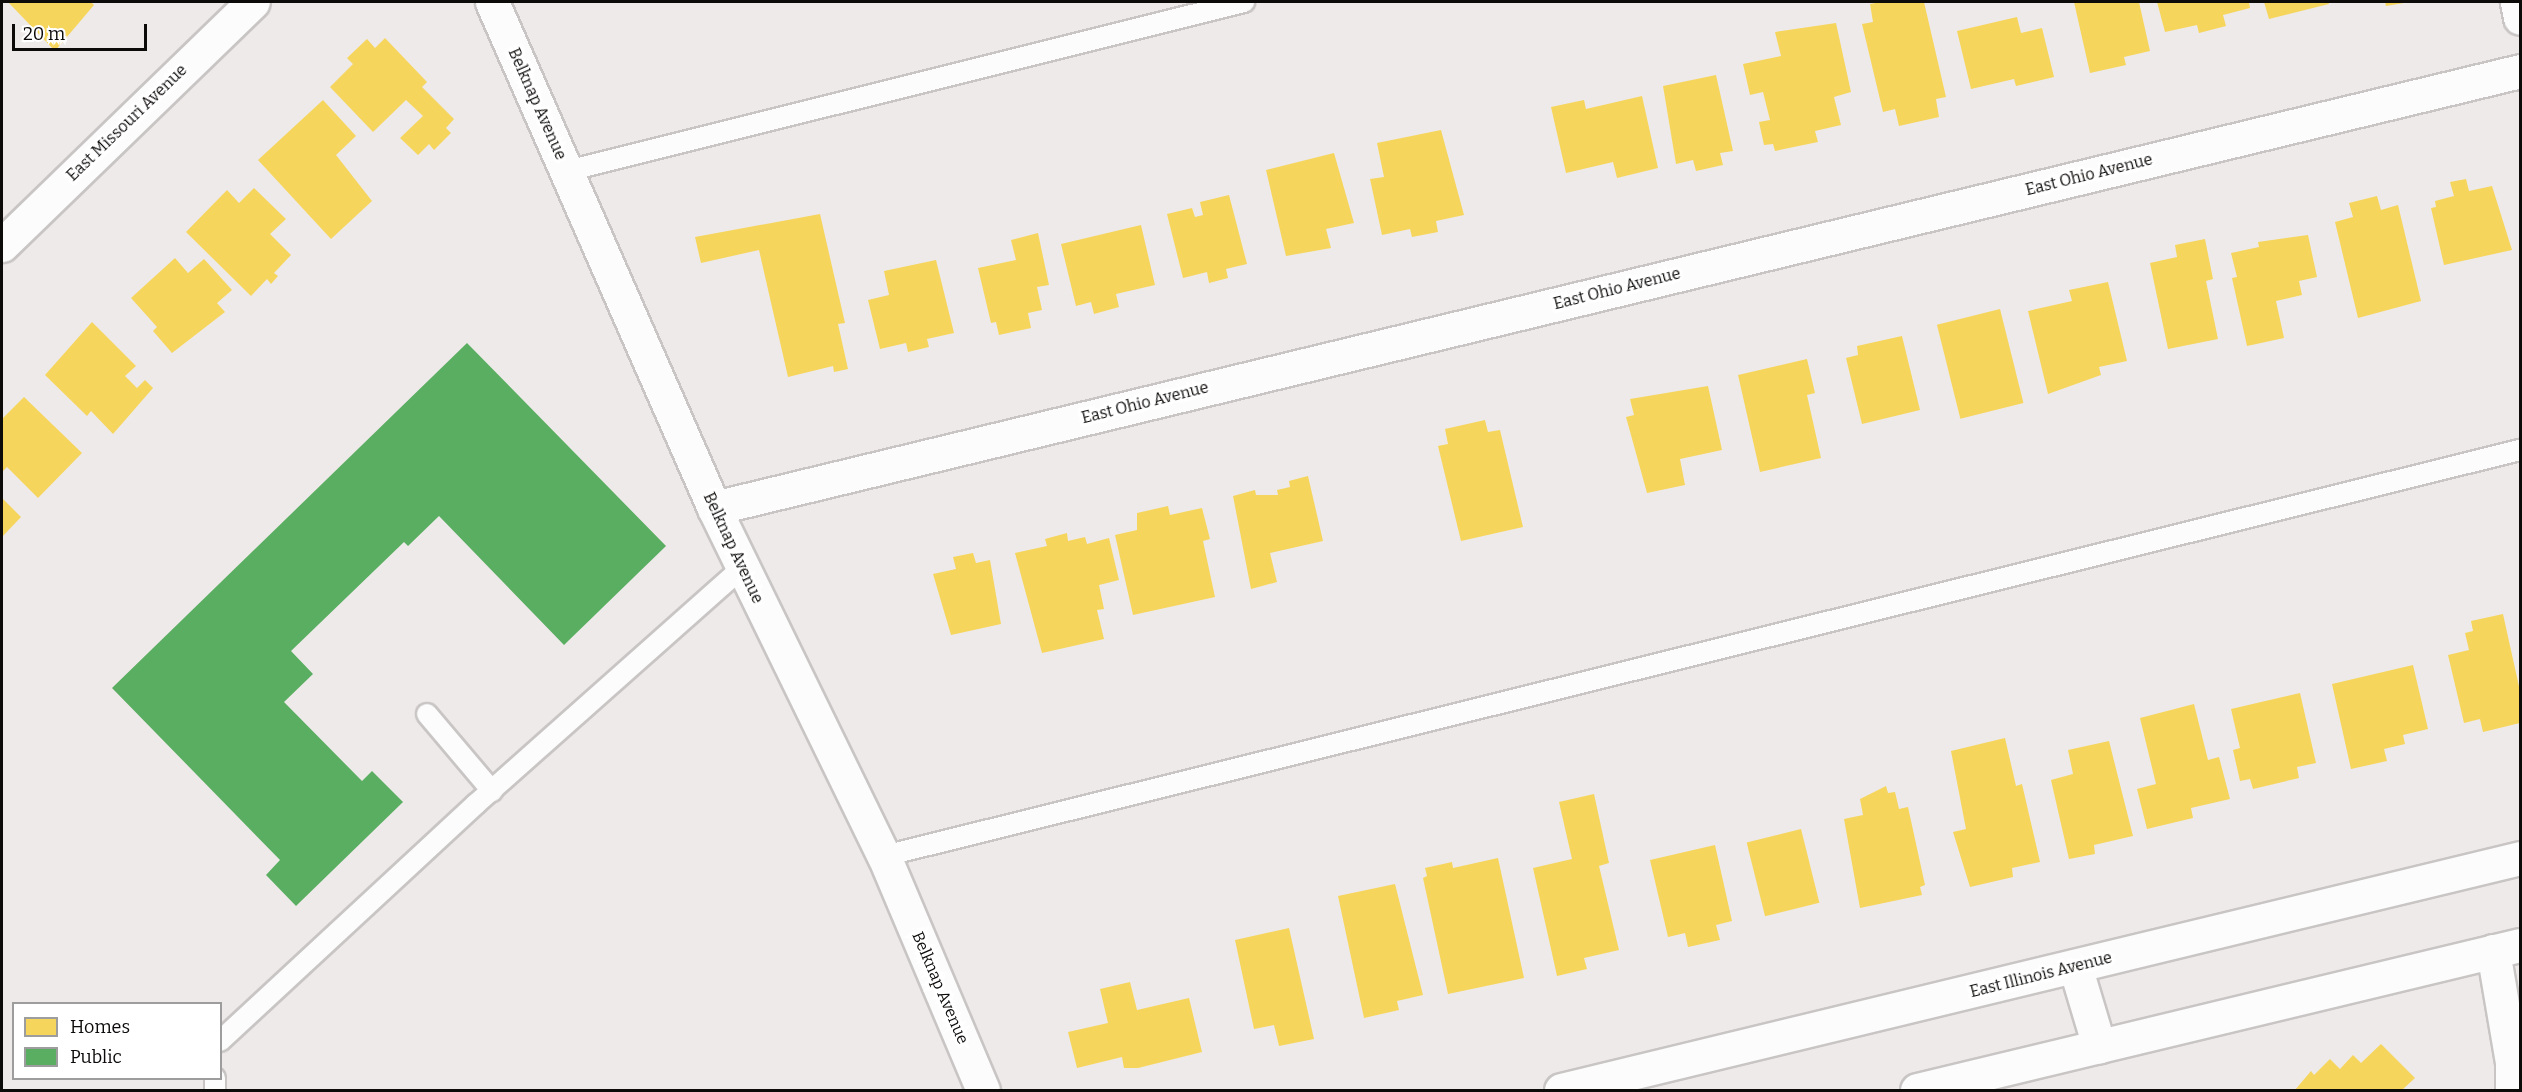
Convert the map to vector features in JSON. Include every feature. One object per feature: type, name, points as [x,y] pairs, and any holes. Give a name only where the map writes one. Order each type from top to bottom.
[{"type":"street","name":"East Missouri Avenue","points":[[2,246],[253,2]]},
{"type":"street","name":"Belknap Avenue","points":[[492,2],[714,508],[884,856],[983,1090]]},
{"type":"street","points":[[2517,2],[2520,18]]},
{"type":"street","name":"East Ohio Avenue","points":[[714,508],[2520,71]]},
{"type":"street","name":"East Illinois Avenue","points":[[1561,1090],[2520,858]]},
{"type":"street","points":[[1917,1090],[2507,948],[2512,1090]]},
{"type":"street","points":[[2075,966],[2099,1046]]},
{"type":"lane","points":[[567,171],[1244,2]]},
{"type":"lane","points":[[884,856],[2520,450]]},
{"type":"lane","points":[[222,1039],[492,791],[742,568]]},
{"type":"lane","points":[[427,714],[492,791]]},
{"type":"building: Homes","points":[[8,2],[91,2],[94,5],[55,51]]},
{"type":"building: Homes","points":[[1924,2],[1946,97],[1936,99],[1939,117],[1899,126],[1895,109],[1883,112],[1862,24],[1873,22],[1870,4]]},
{"type":"building: Homes","points":[[2074,2],[2139,2],[2150,51],[2124,57],[2126,65],[2090,73]]},
{"type":"building: Homes","points":[[2157,2],[2249,2],[2250,8],[2223,15],[2226,26],[2199,33],[2197,25],[2165,32]]},
{"type":"building: Homes","points":[[2264,2],[2328,2],[2329,4],[2269,19]]},
{"type":"building: Homes","points":[[2385,2],[2410,2],[2386,6]]},
{"type":"building: Homes","points":[[2017,17],[2021,33],[2042,28],[2054,77],[2016,86],[2014,79],[1971,89],[1957,31]]},
{"type":"building: Homes","points":[[1836,23],[1851,92],[1834,97],[1841,125],[1815,131],[1818,142],[1775,151],[1773,144],[1764,145],[1759,122],[1770,120],[1763,92],[1750,95],[1743,64],[1781,56],[1775,32]]},
{"type":"building: Homes","points":[[385,38],[427,82],[422,87],[454,119],[446,128],[451,133],[434,150],[429,144],[418,155],[400,138],[423,116],[406,100],[373,132],[330,87],[353,64],[347,58],[367,39],[375,48]]},
{"type":"building: Homes","points":[[1716,75],[1733,151],[1720,153],[1723,165],[1696,171],[1693,160],[1676,164],[1663,86]]},
{"type":"building: Homes","points":[[1642,96],[1658,168],[1617,178],[1613,162],[1566,173],[1551,107],[1584,100],[1586,109]]},
{"type":"building: Homes","points":[[323,100],[356,136],[336,155],[372,201],[331,239],[258,160]]},
{"type":"building: Homes","points":[[1441,130],[1464,215],[1436,221],[1438,232],[1412,237],[1410,229],[1382,235],[1370,179],[1384,177],[1377,143]]},
{"type":"building: Homes","points":[[1334,153],[1354,223],[1326,229],[1331,248],[1286,256],[1266,170]]},
{"type":"building: Homes","points":[[2466,179],[2469,191],[2492,186],[2512,250],[2444,265],[2431,208],[2436,207],[2435,201],[2454,196],[2450,182]]},
{"type":"building: Homes","points":[[254,188],[286,219],[270,234],[291,255],[274,273],[278,276],[271,284],[267,279],[251,296],[186,232],[227,190],[239,203]]},
{"type":"building: Homes","points":[[1229,195],[1247,264],[1226,269],[1228,278],[1209,283],[1207,272],[1183,278],[1167,214],[1192,208],[1195,217],[1203,215],[1200,202]]},
{"type":"building: Homes","points":[[2377,196],[2381,210],[2398,205],[2421,301],[2358,318],[2335,222],[2353,217],[2349,203]]},
{"type":"building: Homes","points":[[820,214],[845,323],[838,324],[848,369],[834,372],[833,366],[788,377],[759,250],[701,263],[695,237]]},
{"type":"building: Homes","points":[[1141,225],[1155,285],[1116,294],[1119,307],[1094,314],[1091,302],[1076,306],[1061,244]]},
{"type":"building: Homes","points":[[1038,233],[1049,285],[1037,287],[1042,310],[1028,313],[1031,328],[999,335],[996,322],[991,323],[978,268],[1016,260],[1011,240]]},
{"type":"building: Homes","points":[[2308,235],[2317,277],[2299,281],[2302,295],[2276,301],[2284,338],[2247,346],[2232,278],[2237,277],[2231,253],[2259,247],[2258,242]]},
{"type":"building: Homes","points":[[2205,239],[2213,279],[2206,281],[2218,339],[2168,349],[2150,263],[2177,257],[2175,245]]},
{"type":"building: Homes","points":[[175,258],[188,273],[204,259],[232,290],[217,303],[225,312],[172,353],[153,331],[157,327],[131,298]]},
{"type":"building: Homes","points":[[936,260],[954,333],[927,339],[929,347],[908,352],[906,343],[880,349],[868,300],[889,295],[884,271]]},
{"type":"building: Homes","points":[[2108,282],[2127,361],[2099,367],[2101,375],[2048,394],[2028,311],[2072,301],[2069,290]]},
{"type":"building: Homes","points":[[2000,309],[2023,403],[1960,419],[1937,325]]},
{"type":"building: Homes","points":[[92,322],[136,366],[125,376],[137,388],[145,380],[153,388],[113,434],[91,411],[87,416],[45,375]]},
{"type":"building: Homes","points":[[1902,336],[1920,410],[1862,424],[1846,358],[1858,355],[1857,346]]},
{"type":"building: Homes","points":[[1807,359],[1815,393],[1807,395],[1821,458],[1760,472],[1738,375]]},
{"type":"building: Homes","points":[[1708,386],[1722,450],[1680,459],[1685,485],[1647,493],[1626,417],[1634,415],[1630,399]]},
{"type":"building: Homes","points":[[24,397],[82,453],[38,498],[7,467],[2,472],[2,419]]},
{"type":"building: Homes","points":[[1485,420],[1488,432],[1500,430],[1523,527],[1461,541],[1438,446],[1448,444],[1445,429]]},
{"type":"building: Homes","points":[[1308,476],[1323,541],[1270,553],[1277,582],[1251,589],[1233,496],[1255,490],[1256,495],[1278,495],[1277,490],[1290,487],[1289,481]]},
{"type":"building: Homes","points":[[2,498],[21,517],[2,537]]},
{"type":"building: Homes","points":[[1168,506],[1170,515],[1202,508],[1210,539],[1203,541],[1215,597],[1133,615],[1115,535],[1137,530],[1137,513]]},
{"type":"building: Homes","points":[[1067,533],[1068,541],[1085,537],[1087,544],[1109,538],[1119,580],[1099,585],[1104,609],[1097,610],[1104,639],[1042,653],[1015,553],[1047,546],[1045,539]]},
{"type":"building: Homes","points":[[973,553],[976,563],[990,560],[1001,624],[951,635],[933,574],[956,569],[953,557]]},
{"type":"building: Homes","points":[[2503,614],[2520,691],[2520,723],[2483,732],[2480,719],[2464,723],[2448,655],[2469,650],[2465,633],[2473,631],[2471,621]]},
{"type":"building: Homes","points":[[2413,665],[2428,729],[2403,735],[2405,744],[2384,749],[2387,761],[2351,769],[2332,684]]},
{"type":"building: Homes","points":[[2300,693],[2316,763],[2297,767],[2299,778],[2253,789],[2250,779],[2240,781],[2233,750],[2240,748],[2231,709]]},
{"type":"building: Homes","points":[[2194,704],[2208,760],[2219,757],[2230,799],[2191,808],[2193,818],[2147,829],[2137,789],[2156,784],[2140,718]]},
{"type":"building: Homes","points":[[2005,738],[2016,786],[2022,784],[2040,862],[2012,868],[2013,877],[1970,887],[1953,832],[1966,829],[1951,751]]},
{"type":"building: Homes","points":[[2109,741],[2133,836],[2094,845],[2095,854],[2069,859],[2051,780],[2073,774],[2068,750]]},
{"type":"building: Homes","points":[[1886,786],[1888,793],[1895,792],[1899,809],[1908,807],[1925,885],[1920,887],[1922,895],[1860,908],[1844,819],[1863,815],[1860,799]]},
{"type":"building: Homes","points":[[1594,794],[1609,863],[1599,866],[1619,950],[1584,958],[1587,969],[1557,976],[1533,868],[1572,859],[1559,802]]},
{"type":"building: Homes","points":[[1801,829],[1819,903],[1765,916],[1747,843]]},
{"type":"building: Homes","points":[[1715,845],[1732,921],[1716,925],[1720,940],[1688,947],[1685,933],[1668,937],[1650,860]]},
{"type":"building: Homes","points":[[1498,858],[1524,978],[1448,994],[1423,878],[1427,876],[1425,868],[1452,862],[1453,868]]},
{"type":"building: Homes","points":[[1395,884],[1423,995],[1397,1001],[1399,1010],[1364,1018],[1338,896]]},
{"type":"building: Homes","points":[[1289,928],[1314,1039],[1279,1046],[1274,1025],[1254,1029],[1235,940]]},
{"type":"building: Homes","points":[[1130,982],[1137,1010],[1189,998],[1202,1052],[1138,1068],[1124,1068],[1122,1057],[1077,1068],[1068,1032],[1108,1023],[1100,989]]},
{"type":"building: Homes","points":[[2381,1044],[2415,1078],[2402,1090],[2295,1090],[2311,1071],[2314,1075],[2330,1059],[2340,1069],[2353,1055],[2361,1063]]},
{"type":"building: Public","points":[[467,343],[666,546],[564,645],[439,516],[408,546],[404,542],[291,651],[313,674],[284,702],[362,781],[372,771],[403,802],[296,906],[266,875],[280,860],[112,688]]}]
